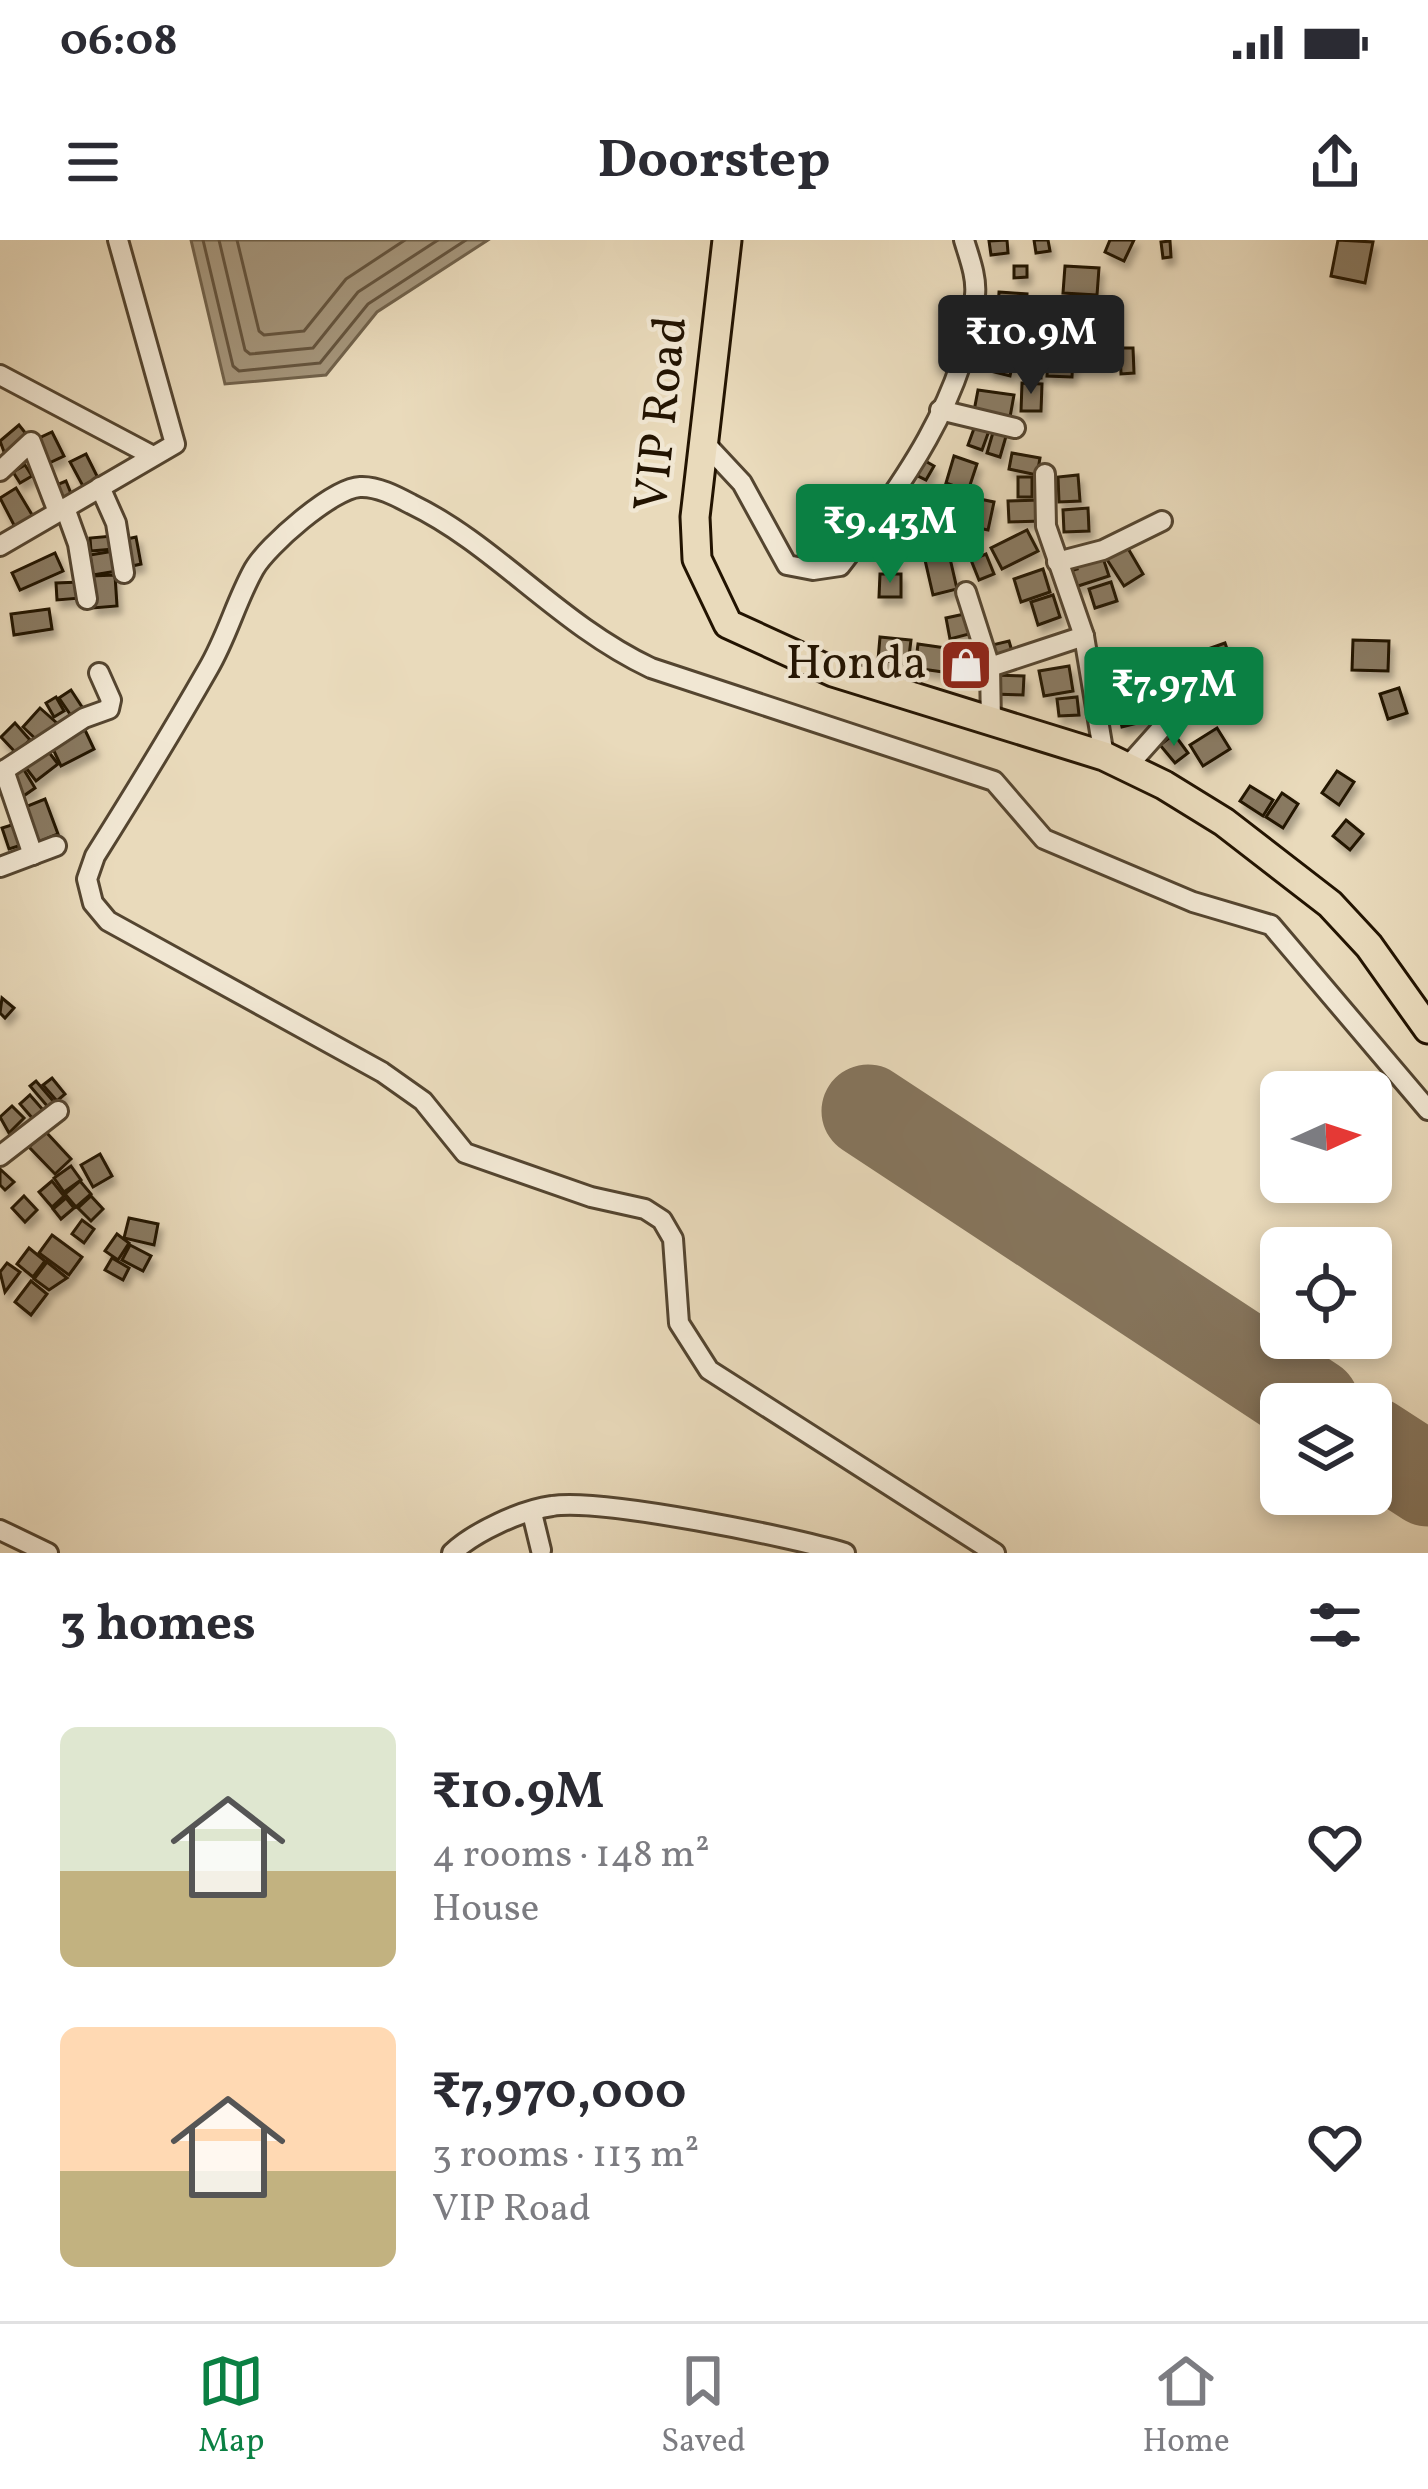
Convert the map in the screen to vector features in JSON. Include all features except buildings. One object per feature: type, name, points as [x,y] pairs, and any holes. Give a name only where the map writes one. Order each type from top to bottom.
[{"type":"highway","name":"VIP Road","points":[[727,240],[700,438],[697,559],[728,624],[833,672],[1115,762],[1224,822],[1330,904],[1369,946],[1428,1029]]},
{"type":"street","points":[[0,546],[175,443],[118,240]]},
{"type":"street","points":[[700,438],[742,483],[787,565],[813,570],[840,566],[872,525],[962,370],[976,290],[970,241]]},
{"type":"street","points":[[0,375],[153,456]]},
{"type":"street","points":[[940,410],[1015,428]]},
{"type":"street","points":[[0,472],[31,442],[78,544],[87,599]]},
{"type":"street","points":[[1045,474],[1046,526],[1084,636],[1115,762],[1193,693]]},
{"type":"street","points":[[100,487],[116,523],[124,573]]},
{"type":"street","points":[[995,1553],[709,1370],[679,1323],[673,1239],[662,1220],[645,1209],[490,1165],[465,1153],[423,1101],[382,1072],[147,947],[108,921],[93,903],[87,879],[94,856],[216,656],[255,566],[277,541],[340,493],[358,487],[379,490],[415,505],[607,647],[651,668],[994,781],[1044,839],[1193,902],[1271,925],[1428,1111]]},
{"type":"street","points":[[1057,562],[1103,550],[1162,521]]},
{"type":"street","points":[[966,592],[990,668],[991,724]]},
{"type":"street","points":[[990,668],[1084,636]]},
{"type":"street","points":[[33,854],[2,772],[84,718],[109,709],[111,700],[99,674]]},
{"type":"street","points":[[0,867],[56,846]]},
{"type":"street","points":[[0,1156],[58,1111]]},
{"type":"street","points":[[452,1553],[466,1540],[552,1505],[639,1513],[845,1553]]},
{"type":"street","points":[[532,1513],[544,1551]]},
{"type":"street","points":[[0,1530],[48,1553]]},
{"type":"water","points":[[191,240],[488,240],[377,312],[326,375],[225,384]]},
{"type":"runway","points":[[868,1111],[1281,1383]]},
{"type":"runway","points":[[1392,1457],[1428,1480]]},
{"type":"place","name":"Honda","points":[[966,665]]}]
